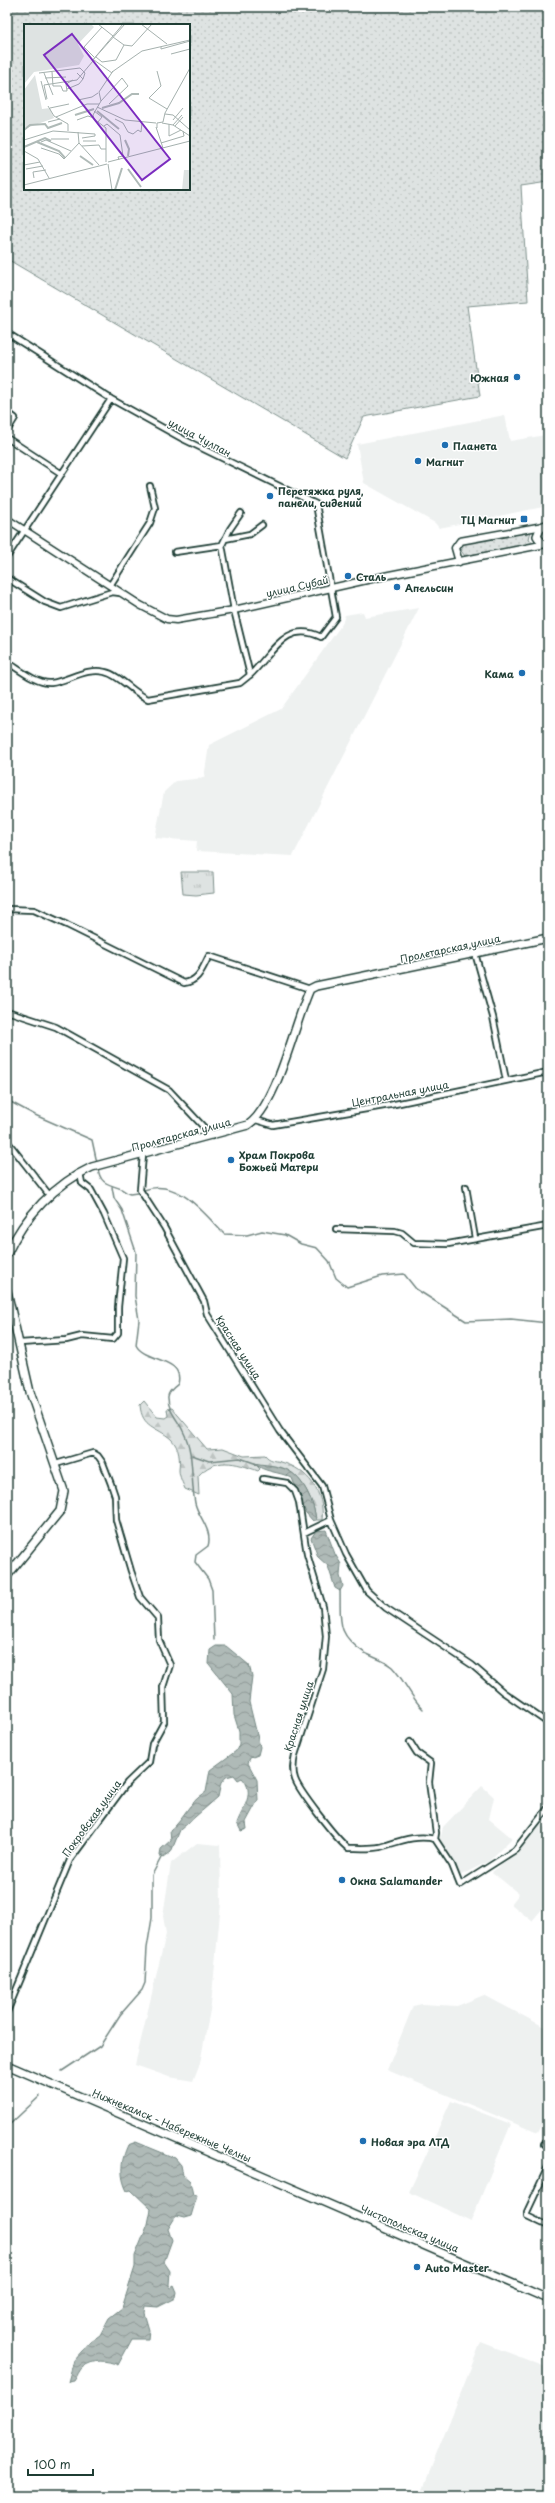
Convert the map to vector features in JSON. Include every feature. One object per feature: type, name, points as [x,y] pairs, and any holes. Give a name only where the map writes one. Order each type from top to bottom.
[{"type":"main road","points":[[546,525],[537,536],[539,540],[547,544]]},
{"type":"main road","name":"Пролетарская улица","points":[[310,990],[316,986],[548,938]]},
{"type":"main road","points":[[256,1120],[271,1093],[310,990]]},
{"type":"main road","name":"Пролетарская улица","points":[[7,1254],[24,1224],[50,1196],[80,1173],[92,1167],[144,1155],[248,1126],[256,1120]]},
{"type":"main road","points":[[7,1291],[30,1392],[56,1464],[64,1491],[60,1511],[7,1576]]},
{"type":"main road","name":"Нижнекамск - Набережные Челны","points":[[7,2065],[329,2204]]},
{"type":"main road","name":"Чистопольская улица","points":[[329,2204],[548,2299]]},
{"type":"street","name":"улица Чулпан","points":[[7,333],[111,399],[183,439],[314,503],[318,511],[332,588]]},
{"type":"street","points":[[7,557],[111,399]]},
{"type":"street","points":[[7,412],[15,418],[7,431]]},
{"type":"street","points":[[7,438],[62,474]]},
{"type":"street","points":[[111,584],[145,532],[155,508],[150,486]]},
{"type":"street","points":[[241,512],[222,545],[234,610],[250,675]]},
{"type":"street","name":"улица Субай","points":[[7,519],[111,584],[122,593],[167,619],[176,620],[234,610],[332,588],[547,544]]},
{"type":"street","points":[[225,539],[250,534],[262,525]]},
{"type":"street","points":[[459,562],[455,548],[460,541],[546,525]]},
{"type":"street","points":[[175,552],[222,545]]},
{"type":"street","points":[[7,578],[45,602],[61,608],[112,592],[122,593]]},
{"type":"street","points":[[7,662],[31,676],[50,683],[92,672],[106,672],[139,695],[148,699],[240,683],[250,675],[286,636],[309,631],[321,637],[336,617],[332,588]]},
{"type":"street","points":[[7,909],[28,910],[40,913],[184,983],[193,982],[200,975],[209,956],[310,990]]},
{"type":"street","points":[[475,953],[493,1017],[506,1080]]},
{"type":"street","points":[[7,1011],[56,1027],[169,1090],[212,1136]]},
{"type":"street","name":"Центральная улица","points":[[256,1120],[273,1125],[390,1105],[548,1072]]},
{"type":"street","points":[[7,1141],[50,1196]]},
{"type":"street","name":"Красная улица","points":[[144,1155],[140,1190],[164,1227],[204,1301],[207,1314],[226,1346],[256,1390],[280,1431],[322,1486],[331,1520],[346,1554],[367,1591],[386,1608],[472,1664],[503,1692],[548,1723]]},
{"type":"street","points":[[20,1343],[66,1340],[82,1336],[113,1339],[118,1333],[117,1313],[123,1258],[104,1214],[91,1190],[82,1183],[80,1173]]},
{"type":"street","points":[[466,1187],[474,1238]]},
{"type":"street","points":[[336,1229],[395,1231],[402,1233],[414,1243],[448,1244],[474,1238],[548,1226]]},
{"type":"street","name":"Покровская улица","points":[[7,2012],[70,1860],[127,1784],[149,1762],[152,1744],[164,1722],[163,1687],[170,1665],[159,1640],[158,1618],[140,1597],[131,1571],[116,1520],[115,1496],[103,1463],[98,1456],[93,1454],[56,1464]]},
{"type":"street","name":"Красная улица","points":[[263,1479],[288,1483],[295,1491],[303,1518],[308,1554],[323,1606],[325,1661],[295,1755],[292,1769],[296,1781],[336,1838],[348,1848],[378,1847],[408,1838],[428,1837],[435,1839]]},
{"type":"street","points":[[304,1533],[331,1520]]},
{"type":"street","points":[[410,1742],[417,1753],[431,1763],[429,1782],[436,1832],[435,1839],[445,1854],[460,1885],[515,1850],[548,1808]]},
{"type":"street","points":[[548,2167],[527,2212],[527,2216],[548,2226]]},
{"type":"shaded area","points":[[505,415],[510,441],[546,435],[548,448],[548,506],[439,528],[435,523],[364,483],[357,444]]},
{"type":"shaded area","points":[[419,608],[293,856],[196,851],[197,841],[155,838],[164,792],[176,781],[204,778],[209,745],[281,709],[342,624],[345,615],[363,612],[365,617]]},
{"type":"shaded area","points":[[482,1786],[494,1797],[489,1819],[512,1838],[489,1861],[459,1876],[452,1860],[440,1840],[443,1827]]},
{"type":"shaded area","points":[[540,1824],[548,1830],[548,1902],[532,1921],[511,1904],[519,1894],[492,1872],[517,1853]]},
{"type":"shaded area","points":[[197,1843],[220,1845],[221,1903],[211,2005],[200,2063],[193,2081],[169,2077],[135,2065],[166,1934],[163,1916],[171,1863]]},
{"type":"shaded area","points":[[484,1995],[548,2029],[548,2113],[538,2133],[387,2070],[413,2006],[422,2004],[457,2006]]},
{"type":"shaded area","points":[[451,2101],[511,2124],[471,2221],[409,2192]]},
{"type":"shaded area","points":[[481,2342],[548,2368],[548,2496],[420,2496]]},
{"type":"green space","points":[[7,7],[548,7],[548,182],[521,186],[528,301],[467,306],[480,396],[364,417],[345,458],[7,259]]},
{"type":"green space","points":[[531,531],[529,539],[534,543],[465,556],[461,551],[464,543]]},
{"type":"green space","points":[[181,872],[213,872],[214,893],[196,895],[183,894]]},
{"type":"green space","points":[[144,1401],[157,1417],[165,1418],[168,1416],[167,1409],[172,1408],[207,1449],[223,1448],[244,1456],[265,1455],[270,1459],[291,1465],[299,1470],[307,1476],[317,1492],[321,1501],[322,1520],[316,1520],[310,1497],[302,1483],[290,1472],[280,1467],[255,1464],[260,1469],[258,1471],[241,1465],[226,1463],[218,1464],[211,1466],[198,1476],[199,1495],[185,1489],[179,1470],[178,1450],[171,1439],[151,1426],[144,1418],[141,1413],[140,1405]]},
{"type":"water","points":[[254,1463],[282,1468],[295,1476],[306,1489],[310,1497],[316,1520],[313,1521],[306,1513],[292,1478],[262,1469]]},
{"type":"water","points":[[326,1530],[335,1554],[341,1564],[340,1576],[343,1586],[340,1591],[335,1588],[328,1566],[318,1557],[311,1538],[316,1531]]},
{"type":"water","points":[[216,1646],[226,1646],[249,1665],[252,1676],[249,1702],[260,1747],[258,1755],[250,1758],[248,1763],[257,1780],[258,1800],[246,1822],[247,1829],[241,1831],[237,1823],[247,1800],[248,1789],[242,1778],[238,1780],[234,1775],[226,1777],[221,1783],[218,1797],[180,1830],[171,1852],[163,1858],[160,1856],[161,1849],[171,1840],[170,1830],[180,1820],[190,1806],[206,1792],[210,1770],[236,1751],[239,1744],[239,1731],[234,1715],[233,1694],[209,1664],[210,1650]]},
{"type":"water","points":[[136,2142],[175,2158],[181,2165],[183,2175],[190,2181],[193,2195],[197,2196],[191,2216],[184,2218],[176,2216],[168,2229],[172,2240],[164,2262],[170,2271],[169,2285],[171,2288],[174,2286],[177,2293],[176,2298],[158,2307],[145,2306],[144,2313],[149,2330],[148,2339],[132,2339],[118,2365],[105,2361],[87,2364],[82,2368],[74,2381],[68,2382],[74,2360],[90,2342],[100,2335],[109,2318],[122,2308],[135,2267],[135,2256],[148,2224],[151,2209],[131,2190],[127,2191],[124,2185],[122,2173],[122,2162],[128,2145]]},
{"type":"waterway","points":[[7,1100],[35,1115],[92,1140],[97,1163]]},
{"type":"waterway","points":[[98,1167],[100,1176],[104,1182],[130,1194],[137,1193]]},
{"type":"waterway","points":[[112,1187],[114,1198],[122,1210],[136,1252],[135,1296],[139,1320],[136,1345],[140,1350],[147,1354],[170,1364],[176,1369],[179,1375],[178,1384],[171,1390],[168,1396],[168,1403],[187,1440],[191,1457],[195,1503],[208,1534],[208,1546],[196,1555],[195,1562],[208,1579],[212,1590],[214,1640]]},
{"type":"waterway","points":[[144,1190],[156,1188],[168,1189],[179,1193],[198,1207],[224,1234],[247,1235],[262,1231],[285,1235],[301,1244],[317,1248],[329,1261],[336,1278],[347,1287],[382,1276],[404,1274],[416,1289],[466,1321],[511,1319],[548,1323]]},
{"type":"waterway","points":[[192,1455],[209,1461],[240,1458],[257,1464]]},
{"type":"waterway","points":[[340,1590],[340,1618],[344,1633],[355,1646],[392,1667],[423,1709]]},
{"type":"waterway","points":[[62,2071],[100,2046],[120,2015],[142,1990],[145,1983],[147,1948],[152,1918],[152,1875],[162,1856]]},
{"type":"waterway","points":[[7,2127],[40,2096]]},
{"type":"place","name":"Южная","points":[[517,377]]},
{"type":"place","name":"Планета","points":[[445,445]]},
{"type":"place","name":"Магнит","points":[[418,461]]},
{"type":"place","name":"Перетяжка руля, панели, сидений","points":[[270,496]]},
{"type":"place","name":"ТЦ Магнит","points":[[524,519]]},
{"type":"place","name":"Сталь","points":[[348,576]]},
{"type":"place","name":"Апельсин","points":[[397,587]]},
{"type":"place","name":"Кама","points":[[522,673]]},
{"type":"place","name":"Храм Покрова Божьей Матери","points":[[231,1160]]},
{"type":"place","name":"Окна Salamander","points":[[342,1880]]},
{"type":"place","name":"Новая эра ЛТД","points":[[363,2141]]},
{"type":"place","name":"Auto Master","points":[[417,2267]]}]
